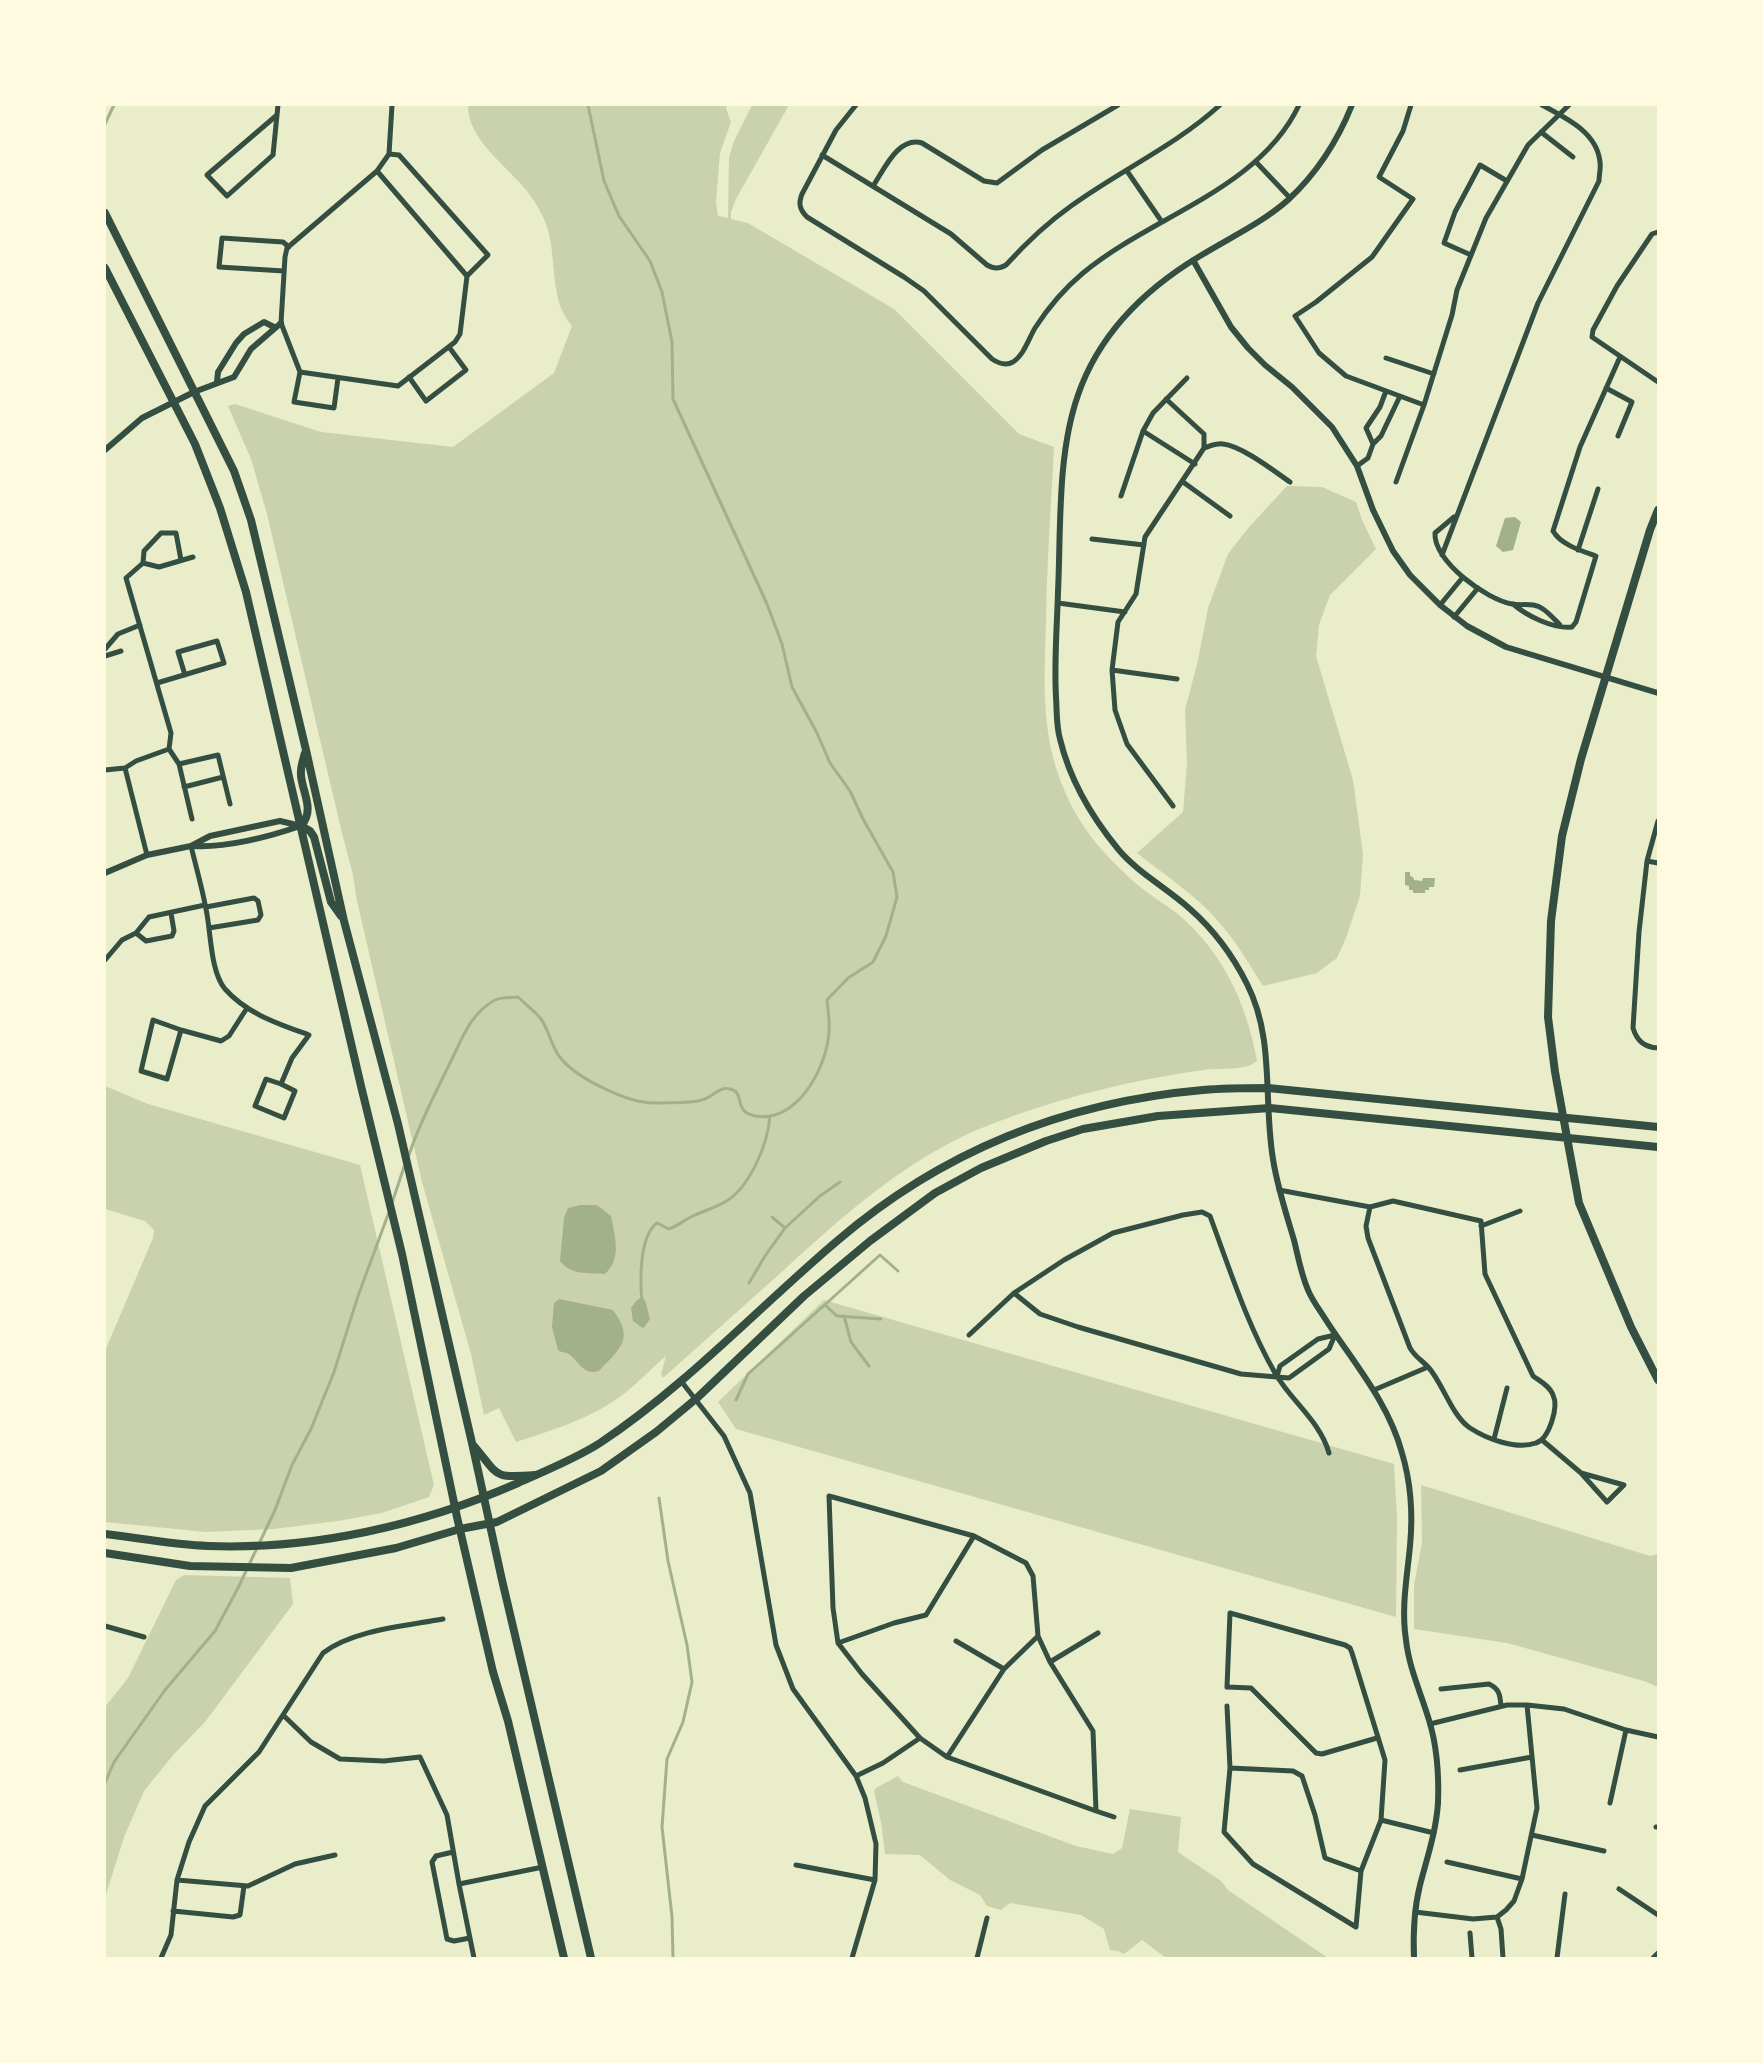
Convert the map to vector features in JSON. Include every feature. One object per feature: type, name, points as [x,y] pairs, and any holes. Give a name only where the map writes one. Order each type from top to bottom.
[{"type":"main road","points":[[105,213],[234,471],[251,520],[344,921],[398,1124],[591,1958]]},
{"type":"main road","points":[[105,268],[195,444],[210,479],[246,592],[402,1254],[455,1507],[493,1672],[508,1721],[564,1958]]},
{"type":"main road","points":[[1658,510],[1581,759],[1564,825],[1556,869],[1551,921],[1548,1017],[1579,1203],[1631,1327],[1658,1380]]},
{"type":"main road","points":[[301,826],[305,821],[308,806],[301,777],[306,750]]},
{"type":"main road","points":[[301,826],[310,831],[314,837],[331,902],[344,921]]},
{"type":"main road","points":[[105,1534],[208,1546],[301,1543],[375,1530],[483,1498],[597,1445],[681,1380],[837,1240],[882,1204],[964,1155],[1009,1134],[1047,1120],[1099,1106],[1204,1090],[1268,1088],[1658,1127]]},
{"type":"main road","points":[[105,1553],[204,1567],[285,1568],[396,1548],[460,1529],[489,1524],[601,1471],[656,1432],[697,1398],[804,1296],[870,1241],[935,1193],[981,1168],[1046,1141],[1083,1130],[1158,1116],[1270,1108],[1568,1140],[1658,1147]]},
{"type":"main road","points":[[472,1443],[497,1473],[511,1477],[535,1475]]},
{"type":"street","points":[[277,115],[207,175],[227,196],[273,155],[277,115],[278,105]]},
{"type":"street","points":[[338,378],[334,408],[294,402],[300,372],[281,323],[285,257],[289,246],[377,171],[389,154],[392,105]]},
{"type":"street","points":[[856,105],[836,130],[822,155],[802,194],[800,206],[807,217],[924,291],[998,363],[1013,362],[1020,355],[1035,328],[1059,298],[1083,274],[1111,253],[1236,177],[1256,162],[1284,131],[1299,105]]},
{"type":"street","points":[[873,186],[900,147],[910,142],[917,142],[984,181],[997,183],[1042,150],[1118,105]]},
{"type":"street","points":[[822,155],[951,234],[987,266],[1000,268],[1006,265],[1043,227],[1071,205],[1190,129],[1220,105]]},
{"type":"street","points":[[1352,105],[1341,130],[1324,157],[1290,198],[1262,220],[1193,260],[1145,294],[1118,323],[1094,356],[1077,395],[1068,432],[1063,475],[1054,667],[1058,732],[1068,767],[1088,810],[1122,855],[1190,908],[1209,928],[1234,960],[1250,989],[1261,1020],[1266,1054],[1272,1156],[1308,1292],[1374,1390],[1389,1415],[1397,1437],[1408,1479],[1412,1512],[1404,1584],[1406,1640],[1416,1685],[1430,1724],[1438,1777],[1438,1806],[1434,1833],[1415,1912],[1414,1958]]},
{"type":"street","points":[[1411,105],[1403,131],[1380,177],[1413,199],[1372,257],[1316,302],[1294,315],[1319,352],[1346,376],[1424,405]]},
{"type":"street","points":[[1442,555],[1538,303],[1599,181],[1600,162],[1595,146],[1584,131],[1542,105]]},
{"type":"street","points":[[1396,482],[1434,374],[1457,290],[1486,218],[1528,145],[1569,105]]},
{"type":"street","points":[[1541,132],[1573,157]]},
{"type":"street","points":[[300,372],[398,386],[455,342],[460,334],[467,276],[488,255],[399,155],[389,154]]},
{"type":"street","points":[[1256,162],[1290,198]]},
{"type":"street","points":[[1471,255],[1444,243],[1455,212],[1480,165],[1507,181]]},
{"type":"street","points":[[377,171],[467,276]]},
{"type":"street","points":[[1127,171],[1162,222]]},
{"type":"street","points":[[1658,232],[1652,234],[1617,286],[1593,330],[1592,337],[1658,382]]},
{"type":"street","points":[[284,271],[219,267],[222,238],[283,242],[289,246]]},
{"type":"street","points":[[1193,260],[1231,327],[1242,341],[1326,421],[1357,466],[1373,510],[1393,551],[1410,575],[1440,605],[1467,626],[1506,647],[1658,693]]},
{"type":"street","points":[[217,382],[218,372],[244,334],[264,322],[274,327]]},
{"type":"street","points":[[105,450],[142,418],[194,392],[234,377],[251,349],[281,323]]},
{"type":"street","points":[[409,377],[426,401],[466,370],[449,347]]},
{"type":"street","points":[[1513,604],[1526,615],[1562,626],[1572,627],[1576,622],[1596,556],[1578,550],[1557,537],[1553,531],[1580,447],[1620,357]]},
{"type":"street","points":[[1386,358],[1434,374]]},
{"type":"street","points":[[1121,496],[1143,431],[1153,413],[1187,378]]},
{"type":"street","points":[[1606,388],[1632,402],[1618,436]]},
{"type":"street","points":[[1373,444],[1366,428],[1380,407],[1386,391]]},
{"type":"street","points":[[1357,466],[1368,458],[1373,444],[1381,435],[1400,396]]},
{"type":"street","points":[[1166,399],[1204,434],[1204,448],[1145,537],[1136,594],[1118,622],[1112,670],[1115,710],[1127,744],[1173,806]]},
{"type":"street","points":[[1143,431],[1195,464]]},
{"type":"street","points":[[1204,448],[1220,443],[1228,445],[1262,462],[1290,482]]},
{"type":"street","points":[[1183,482],[1230,516]]},
{"type":"street","points":[[1578,550],[1598,489]]},
{"type":"street","points":[[1455,516],[1435,533],[1435,538],[1447,564],[1491,597],[1513,604],[1529,604],[1543,609],[1562,626]]},
{"type":"street","points":[[181,560],[176,533],[161,533],[144,550],[143,563],[126,578],[171,733],[169,749],[179,764],[192,819]]},
{"type":"street","points":[[1092,539],[1144,545]]},
{"type":"street","points":[[143,563],[159,567],[193,556]]},
{"type":"street","points":[[1440,605],[1463,577]]},
{"type":"street","points":[[1454,616],[1478,588]]},
{"type":"street","points":[[1058,603],[1125,612]]},
{"type":"street","points":[[105,649],[118,634],[140,625]]},
{"type":"street","points":[[157,683],[185,675],[224,663],[218,641],[178,652],[185,675]]},
{"type":"street","points":[[105,656],[121,651]]},
{"type":"street","points":[[1112,670],[1177,679]]},
{"type":"street","points":[[105,770],[125,768],[136,760],[169,749]]},
{"type":"street","points":[[179,764],[218,755],[230,804]]},
{"type":"street","points":[[125,768],[147,855]]},
{"type":"street","points":[[184,787],[224,777]]},
{"type":"street","points":[[1658,820],[1647,861],[1639,932],[1633,1028],[1637,1040],[1649,1048],[1658,1048]]},
{"type":"street","points":[[191,846],[210,836],[280,821],[301,826]]},
{"type":"street","points":[[105,873],[147,855],[191,846],[210,847],[301,826]]},
{"type":"street","points":[[191,846],[206,906],[217,972],[224,987],[247,1008],[260,1016],[309,1035],[292,1058],[281,1084]]},
{"type":"street","points":[[1647,861],[1658,863]]},
{"type":"street","points":[[105,960],[122,940],[136,933],[149,917],[254,898],[258,902],[261,915],[258,921],[209,928]]},
{"type":"street","points":[[136,933],[147,941],[172,936],[174,931],[171,913]]},
{"type":"street","points":[[181,1030],[167,1079],[141,1071],[153,1020],[220,1041],[229,1036],[247,1008]]},
{"type":"street","points":[[266,1079],[281,1084],[295,1091],[284,1118],[255,1107],[266,1079]]},
{"type":"street","points":[[1280,1190],[1370,1207],[1393,1201],[1479,1220],[1485,1274],[1533,1376],[1554,1395],[1555,1414],[1542,1440],[1535,1444],[1518,1444],[1494,1439],[1468,1427],[1428,1367],[1416,1359],[1368,1238],[1366,1226],[1370,1207]]},
{"type":"street","points":[[1481,1224],[1520,1211]]},
{"type":"street","points":[[969,1335],[1014,1293],[1064,1260],[1113,1233],[1202,1212],[1210,1216],[1249,1323],[1277,1376],[1324,1436],[1329,1453]]},
{"type":"street","points":[[1014,1293],[1040,1314],[1241,1374],[1288,1378],[1329,1349],[1335,1335]]},
{"type":"street","points":[[1277,1376],[1280,1366],[1291,1358],[1318,1339],[1335,1335]]},
{"type":"street","points":[[1291,1358],[1300,1370]]},
{"type":"street","points":[[1374,1390],[1428,1367]]},
{"type":"street","points":[[681,1380],[724,1436],[750,1493],[776,1645],[793,1689],[856,1776],[865,1798],[876,1844],[875,1880],[852,1958]]},
{"type":"street","points":[[1494,1439],[1507,1388]]},
{"type":"street","points":[[1542,1440],[1581,1473],[1608,1502],[1623,1485],[1581,1473]]},
{"type":"street","points":[[1096,1811],[1094,1731],[1050,1662],[1038,1636],[1033,1576],[1026,1563],[974,1536],[829,1496],[833,1608],[838,1643],[862,1674],[920,1738],[947,1758],[1096,1811],[1114,1817]]},
{"type":"street","points":[[838,1643],[894,1623],[926,1615],[974,1536]]},
{"type":"street","points":[[1227,1706],[1230,1768],[1224,1832],[1253,1864],[1356,1927],[1361,1871],[1381,1820],[1385,1760],[1350,1648],[1230,1612],[1227,1687],[1251,1688],[1316,1753],[1322,1754],[1377,1738]]},
{"type":"street","points":[[162,1958],[171,1935],[177,1880],[189,1842],[205,1806],[259,1752],[323,1653],[334,1644],[350,1637],[443,1619]]},
{"type":"street","points":[[105,1626],[144,1637]]},
{"type":"street","points":[[1050,1662],[1098,1633]]},
{"type":"street","points":[[947,1758],[1004,1669],[1038,1636]]},
{"type":"street","points":[[956,1641],[1004,1669]]},
{"type":"street","points":[[1441,1689],[1489,1684],[1496,1687],[1500,1694],[1501,1707]]},
{"type":"street","points":[[1430,1724],[1513,1704],[1564,1709],[1626,1730],[1658,1737]]},
{"type":"street","points":[[1415,1912],[1473,1919],[1497,1917],[1514,1901],[1522,1879],[1537,1808],[1527,1705]]},
{"type":"street","points":[[283,1715],[311,1742],[340,1759],[384,1761],[420,1757],[447,1815],[474,1958]]},
{"type":"street","points":[[1610,1803],[1626,1730]]},
{"type":"street","points":[[856,1776],[883,1763],[920,1738]]},
{"type":"street","points":[[1460,1770],[1532,1757]]},
{"type":"street","points":[[1230,1768],[1293,1771],[1302,1776],[1315,1815],[1325,1858],[1361,1871]]},
{"type":"street","points":[[1381,1820],[1434,1833]]},
{"type":"street","points":[[1532,1835],[1604,1851]]},
{"type":"street","points":[[453,1852],[436,1857],[432,1862],[447,1938],[454,1941],[470,1938]]},
{"type":"street","points":[[177,1880],[248,1886],[295,1864],[335,1855]]},
{"type":"street","points":[[1447,1862],[1522,1879]]},
{"type":"street","points":[[796,1865],[875,1880]]},
{"type":"street","points":[[459,1884],[543,1867]]},
{"type":"street","points":[[173,1911],[233,1917],[240,1915],[243,1886]]},
{"type":"street","points":[[1619,1889],[1658,1915]]},
{"type":"street","points":[[1557,1958],[1565,1894]]},
{"type":"street","points":[[1497,1917],[1501,1929],[1503,1958]]},
{"type":"street","points":[[977,1958],[987,1918]]},
{"type":"street","points":[[1470,1933],[1472,1958]]},
{"type":"street","points":[[1653,1958],[1658,1953]]},
{"type":"shaded area","points":[[468,105],[727,105],[731,122],[720,153],[716,202],[718,216],[728,218],[729,157],[734,141],[752,105],[789,105],[736,199],[731,219],[748,223],[894,309],[1019,434],[1054,447],[1047,577],[1045,698],[1050,746],[1057,770],[1079,819],[1099,846],[1139,886],[1175,912],[1196,931],[1221,964],[1240,1001],[1253,1040],[1257,1061],[1245,1067],[1176,1074],[1095,1091],[1016,1115],[960,1138],[906,1169],[856,1207],[663,1378],[661,1374],[666,1356],[625,1393],[600,1410],[516,1442],[499,1408],[484,1415],[471,1354],[422,1182],[353,875],[267,514],[251,459],[228,406],[235,404],[321,432],[453,447],[554,373],[572,326],[559,300],[547,227],[538,207],[528,193],[481,141],[469,117]]},
{"type":"shaded area","points":[[1287,486],[1322,487],[1356,502],[1376,549],[1330,595],[1319,625],[1316,656],[1353,780],[1363,854],[1360,896],[1337,958],[1317,973],[1263,986],[1231,936],[1209,911],[1137,853],[1183,812],[1187,764],[1185,710],[1208,608],[1228,554],[1249,527]]},
{"type":"shaded area","points":[[1515,517],[1521,522],[1513,550],[1503,552],[1496,546],[1505,518]]},
{"type":"shaded area","points":[[1405,872],[1410,872],[1414,880],[1435,878],[1434,887],[1429,887],[1425,893],[1413,893],[1413,890],[1409,890],[1409,886],[1405,885]]},
{"type":"shaded area","points":[[105,1086],[148,1104],[360,1165],[434,1485],[429,1497],[382,1513],[274,1529],[206,1532],[105,1522],[105,1351],[153,1238],[154,1230],[145,1221],[105,1209]]},
{"type":"shaded area","points":[[597,1205],[611,1216],[616,1247],[614,1261],[605,1274],[574,1271],[560,1261],[564,1218],[568,1208]]},
{"type":"shaded area","points":[[641,1298],[645,1300],[650,1319],[644,1328],[633,1321],[631,1308]]},
{"type":"shaded area","points":[[559,1299],[613,1310],[620,1320],[624,1336],[622,1343],[599,1371],[593,1372],[585,1369],[567,1353],[558,1350],[552,1327],[554,1303]]},
{"type":"shaded area","points":[[824,1300],[1394,1464],[1397,1518],[1396,1617],[736,1429],[718,1402]]},
{"type":"shaded area","points":[[1421,1485],[1650,1556],[1658,1554],[1658,1687],[1644,1681],[1507,1643],[1414,1629],[1414,1585],[1422,1543]]},
{"type":"shaded area","points":[[184,1575],[290,1578],[293,1604],[205,1722],[174,1754],[144,1791],[124,1837],[105,1898],[105,1707],[128,1678],[176,1580]]},
{"type":"shaded area","points":[[898,1776],[903,1782],[1076,1846],[1113,1854],[1122,1848],[1130,1809],[1181,1817],[1178,1852],[1221,1881],[1228,1890],[1328,1958],[1166,1958],[1142,1940],[1124,1954],[1110,1950],[1104,1929],[1081,1915],[1010,1903],[1001,1910],[987,1906],[980,1895],[950,1880],[920,1855],[885,1854],[874,1791]]},
{"type":"waterway","points":[[105,124],[114,105]]},
{"type":"waterway","points":[[409,1155],[427,1110],[467,1029],[486,1006],[503,998],[518,997],[533,1010],[541,1019],[559,1056],[577,1073],[603,1088],[632,1099],[656,1103],[697,1101],[706,1099],[719,1091],[730,1089],[735,1091],[741,1106],[748,1114],[770,1116],[784,1111],[807,1090],[822,1061],[829,1032],[827,1000],[848,978],[873,962],[886,936],[897,897],[893,872],[850,791],[830,763],[792,687],[782,644],[767,604],[673,399],[672,342],[662,292],[650,261],[619,216],[604,181],[588,105]]},
{"type":"waterway","points":[[642,1302],[642,1260],[651,1229],[657,1223],[669,1229],[732,1197],[756,1165],[770,1116]]},
{"type":"waterway","points":[[392,1203],[404,1167]]},
{"type":"waterway","points":[[772,1217],[785,1228],[820,1196],[840,1182]]},
{"type":"waterway","points":[[105,1783],[114,1762],[165,1690],[215,1631],[238,1588],[275,1510],[292,1465],[311,1429],[334,1372],[358,1296],[389,1212]]},
{"type":"waterway","points":[[749,1283],[785,1228]]},
{"type":"waterway","points":[[736,1400],[748,1374],[880,1255],[898,1271]]},
{"type":"waterway","points":[[825,1305],[837,1316],[881,1319]]},
{"type":"waterway","points":[[844,1316],[851,1342],[869,1366]]},
{"type":"waterway","points":[[659,1498],[668,1561],[687,1645],[692,1682],[683,1722],[667,1759],[662,1827],[672,1917],[673,1958]]}]
